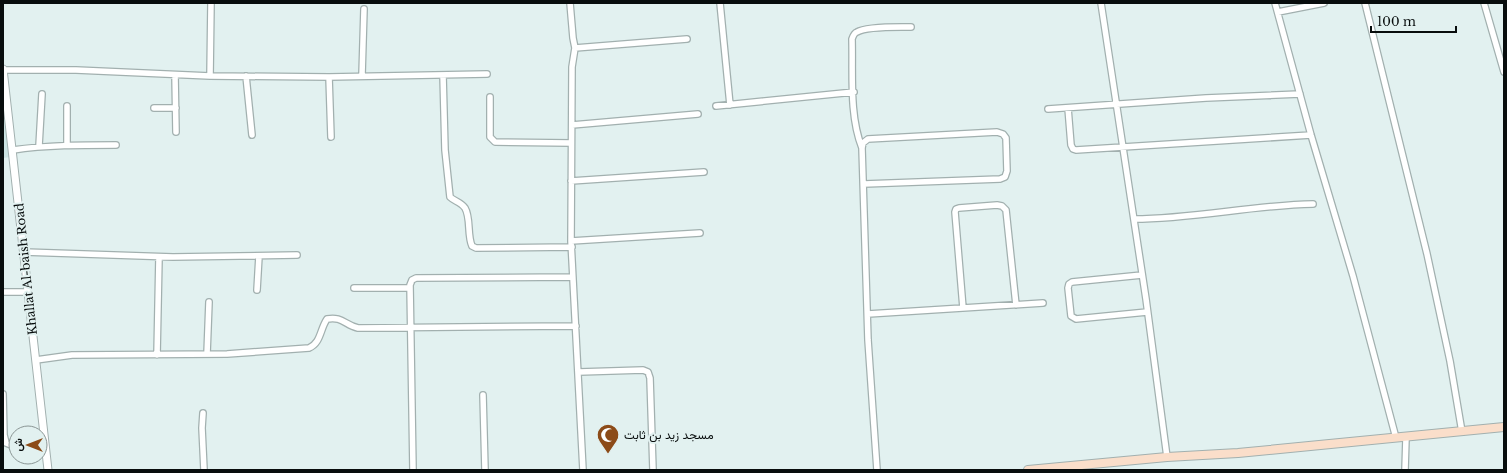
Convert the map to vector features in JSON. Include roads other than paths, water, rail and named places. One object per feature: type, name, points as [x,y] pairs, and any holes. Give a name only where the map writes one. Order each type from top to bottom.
[{"type":"main road","points":[[1028,470],[1167,457],[1238,453],[1406,438],[1504,427]]},
{"type":"street","points":[[210,3],[210,76]]},
{"type":"street","points":[[570,3],[575,48],[572,67],[571,244],[584,470]]},
{"type":"street","points":[[720,3],[730,105]]},
{"type":"street","points":[[1102,3],[1106,39],[1118,104],[1123,148],[1148,312],[1167,457]]},
{"type":"street","points":[[1275,3],[1311,135],[1353,276],[1396,438]]},
{"type":"street","points":[[1278,12],[1324,3]]},
{"type":"street","points":[[1365,3],[1427,254],[1450,361],[1462,432]]},
{"type":"street","points":[[1484,3],[1501,53],[1504,72]]},
{"type":"street","points":[[362,75],[364,9]]},
{"type":"street","points":[[877,470],[868,314],[862,148],[856,130],[852,39],[853,35],[860,30],[871,28],[911,27]]},
{"type":"street","points":[[575,48],[687,39]]},
{"type":"street","points":[[3,70],[76,70],[210,76],[329,77],[362,75],[487,74]]},
{"type":"street","name":"Khallat Al-baish Road","points":[[3,70],[5,113],[13,150],[36,360],[41,425]]},
{"type":"street","points":[[175,75],[176,132]]},
{"type":"street","points":[[443,75],[444,150],[450,197],[462,204],[467,213],[469,239],[472,246],[476,248],[571,244],[700,233]]},
{"type":"street","points":[[246,76],[252,135]]},
{"type":"street","points":[[329,77],[331,137]]},
{"type":"street","points":[[716,106],[854,92]]},
{"type":"street","points":[[40,146],[42,94]]},
{"type":"street","points":[[1048,109],[1206,98],[1300,94]]},
{"type":"street","points":[[490,97],[490,137],[495,142],[571,143]]},
{"type":"street","points":[[67,145],[68,106]]},
{"type":"street","points":[[154,108],[176,108]]},
{"type":"street","points":[[1068,108],[1071,145],[1073,149],[1076,150],[1311,135]]},
{"type":"street","points":[[572,125],[698,114]]},
{"type":"street","points":[[862,148],[863,143],[868,139],[997,132],[1003,134],[1006,138],[1007,171],[1005,177],[1000,179],[864,184]]},
{"type":"street","points":[[13,150],[40,146],[116,145]]},
{"type":"street","points":[[571,181],[704,172]]},
{"type":"street","points":[[1134,219],[1219,213],[1286,204],[1313,204]]},
{"type":"street","points":[[963,308],[955,212],[956,209],[998,205],[1002,206],[1006,210],[1016,305]]},
{"type":"street","points":[[24,252],[159,257],[297,255]]},
{"type":"street","points":[[258,290],[259,256]]},
{"type":"street","points":[[157,355],[159,257]]},
{"type":"street","points":[[1142,275],[1072,282],[1069,284],[1068,288],[1071,316],[1076,319],[1148,312]]},
{"type":"street","points":[[413,470],[412,328],[410,288],[412,280],[416,278],[572,277]]},
{"type":"street","points":[[354,288],[410,288]]},
{"type":"street","points":[[3,292],[28,292]]},
{"type":"street","points":[[206,354],[209,302]]},
{"type":"street","points":[[868,314],[1043,303]]},
{"type":"street","points":[[36,360],[72,355],[206,354],[309,348],[318,342],[323,325],[327,319],[334,318],[340,319],[351,326],[358,328],[576,326]]},
{"type":"street","points":[[579,372],[643,370],[648,372],[650,378],[653,470]]},
{"type":"street","points":[[3,394],[4,435],[6,443],[8,444]]},
{"type":"street","points":[[483,395],[485,470]]},
{"type":"street","points":[[203,413],[202,450],[204,470]]},
{"type":"street","points":[[1405,470],[1406,438]]},
{"type":"place","name":"مسجد زيد بن ثابت","points":[[608,454]]}]
